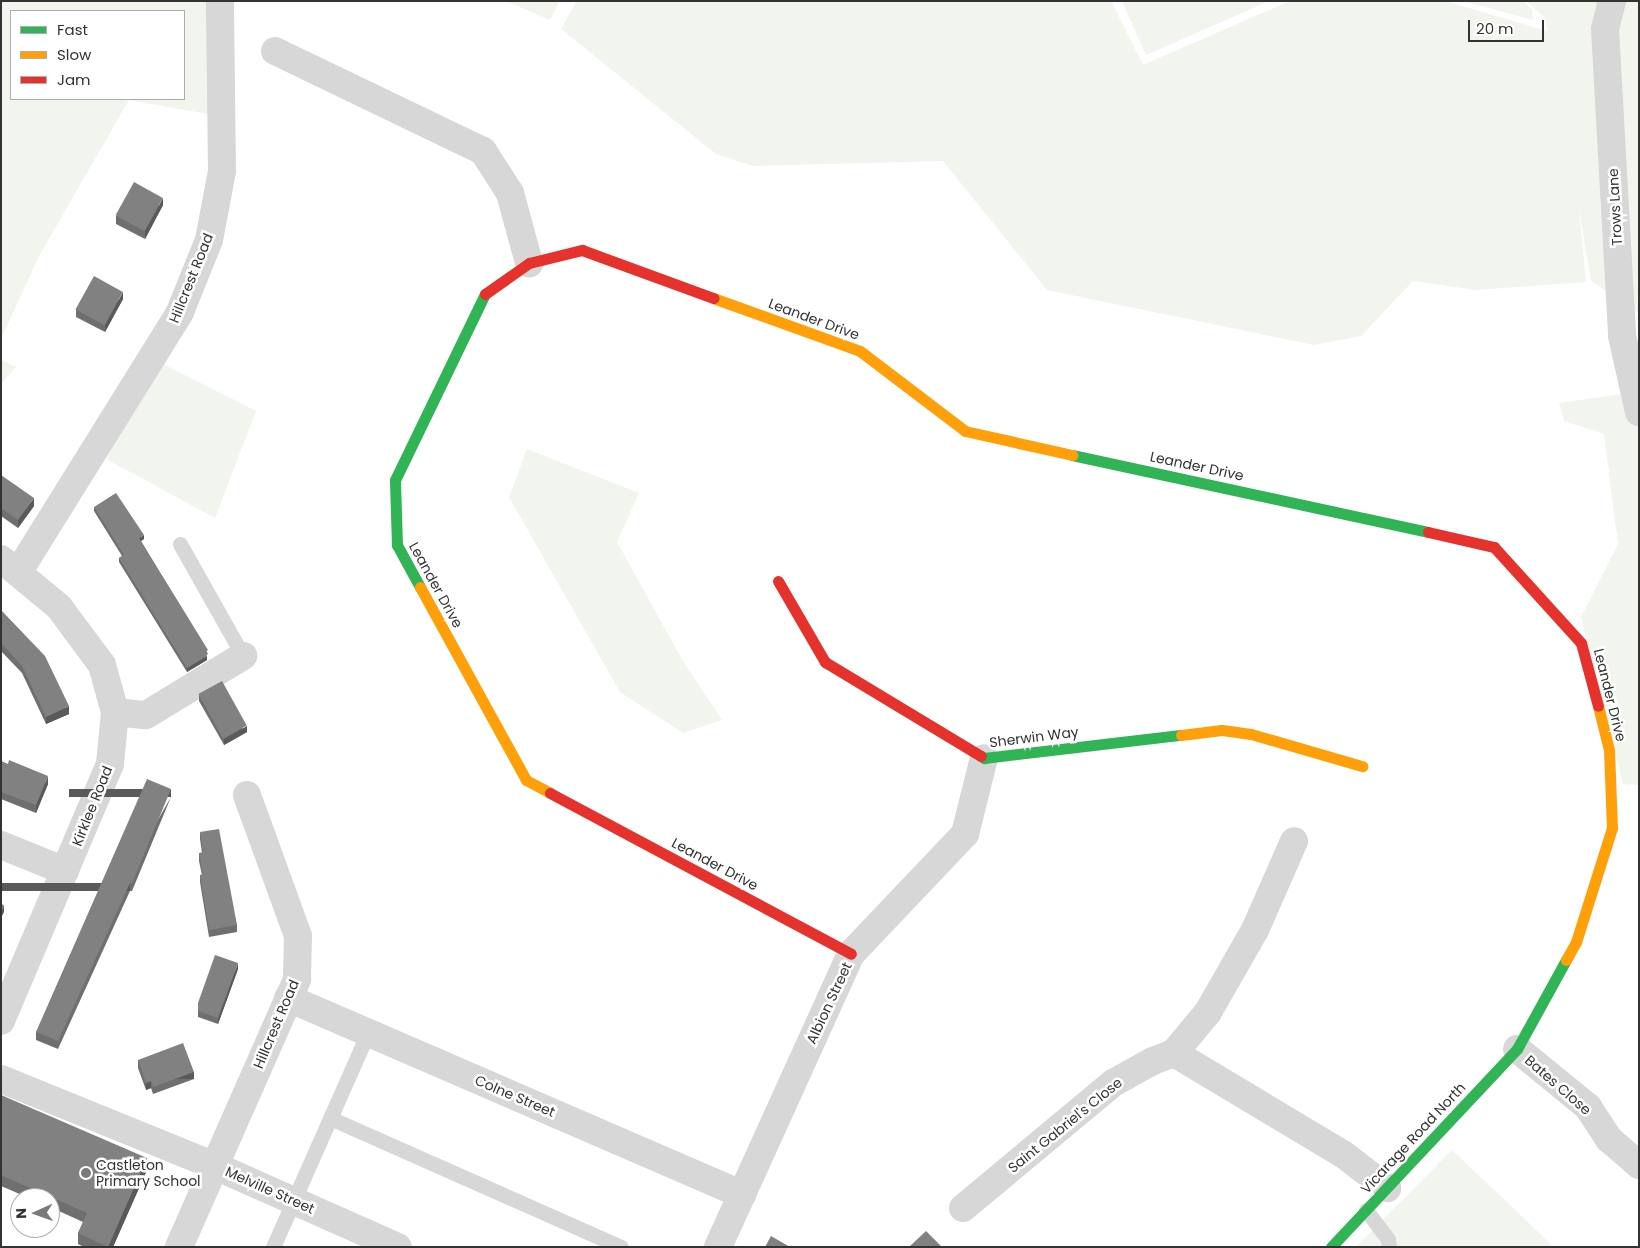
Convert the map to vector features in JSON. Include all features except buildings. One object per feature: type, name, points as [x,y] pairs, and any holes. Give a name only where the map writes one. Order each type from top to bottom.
[{"type":"street","name":"Hillcrest Road","points":[[10,565],[180,312],[210,240],[222,171],[220,1]]},
{"type":"street","name":"Trows Lane","points":[[1612,1],[1605,29],[1622,336],[1639,412]]},
{"type":"street","points":[[275,51],[483,151],[510,193],[529,263]]},
{"type":"street","name":"Leander Drive","points":[[851,954],[526,780],[397,545],[395,480],[485,294],[529,263],[582,250],[860,351],[964,431],[1494,547],[1581,643],[1609,750],[1612,828],[1576,942],[1517,1049]]},
{"type":"street","name":"Kirklee Road","points":[[1,1021],[110,764],[115,712],[102,665],[59,607],[10,565]]},
{"type":"street","name":"Sherwin Way","points":[[778,581],[825,662],[984,758],[1222,730],[1251,734],[1362,766]]},
{"type":"street","points":[[115,712],[146,715],[242,656]]},
{"type":"street","name":"Albion Street","points":[[718,1247],[851,954],[965,834],[984,758]]},
{"type":"street","name":"Hillcrest Road","points":[[180,1247],[297,978],[298,936],[247,795]]},
{"type":"street","name":"Saint Gabriel's Close","points":[[963,1208],[1113,1083],[1152,1061],[1174,1053],[1208,1012],[1255,930],[1294,841]]},
{"type":"street","points":[[1,845],[65,871]]},
{"type":"street","name":"Colne Street","points":[[288,998],[742,1194]]},
{"type":"street","name":"Bates Close","points":[[1517,1049],[1588,1107],[1609,1139],[1639,1166]]},
{"type":"street","name":"Vicarage Road North","points":[[1332,1247],[1517,1049]]},
{"type":"street","points":[[1174,1053],[1343,1154],[1387,1188]]},
{"type":"street","name":"Melville Street","points":[[1,1079],[215,1166],[398,1247]]},
{"type":"lane","points":[[180,544],[242,656]]},
{"type":"lane","points":[[273,1247],[368,1033]]},
{"type":"lane","points":[[330,1118],[621,1247]]},
{"type":"lane","points":[[1366,1210],[1388,1238],[1390,1247]]},
{"type":"shaded area","points":[[1,1],[208,1],[208,114],[129,100],[39,256],[1,339]]},
{"type":"shaded area","points":[[506,1],[560,1],[550,20]]},
{"type":"shaded area","points":[[577,1],[1111,1],[1143,65],[1290,1],[1445,1],[1547,31],[1545,18],[1526,1],[1639,1],[1639,313],[1591,281],[1579,209],[1586,282],[1476,290],[1413,281],[1361,336],[1314,345],[1047,290],[943,161],[753,166],[716,154],[561,29]]},
{"type":"shaded area","points":[[1122,1],[1269,1],[1146,55]]},
{"type":"shaded area","points":[[1463,1],[1522,1],[1532,9],[1533,20]]},
{"type":"shaded area","points":[[1,360],[16,367],[1,384]]},
{"type":"shaded area","points":[[159,362],[256,411],[215,518],[108,460],[109,447]]},
{"type":"shaded area","points":[[1630,393],[1639,421],[1639,785],[1623,784],[1581,617],[1618,544],[1604,434],[1564,421],[1559,403]]},
{"type":"shaded area","points":[[527,449],[639,493],[617,542],[684,663],[722,720],[683,733],[620,692],[509,497]]},
{"type":"shaded area","points":[[1452,1150],[1554,1247],[1356,1247]]},
{"type":"traffic: fast","points":[[420,587],[397,545],[395,480],[485,294]]},
{"type":"traffic: fast","points":[[1072,455],[1428,532]]},
{"type":"traffic: fast","points":[[981,756],[984,758],[1181,735]]},
{"type":"traffic: fast","points":[[1331,1247],[1517,1049],[1566,960]]},
{"type":"traffic: slow","points":[[713,298],[860,351],[965,431],[1072,455]]},
{"type":"traffic: slow","points":[[420,587],[526,780],[550,793]]},
{"type":"traffic: slow","points":[[1566,960],[1576,942],[1612,828],[1609,750],[1598,706]]},
{"type":"traffic: slow","points":[[1181,735],[1222,730],[1251,734],[1362,766]]},
{"type":"traffic: jam","points":[[485,294],[529,263],[582,250],[713,298]]},
{"type":"traffic: jam","points":[[1428,532],[1494,547],[1581,643],[1598,706]]},
{"type":"traffic: jam","points":[[778,581],[825,662],[981,756]]},
{"type":"traffic: jam","points":[[550,793],[851,954]]},
{"type":"place","name":"Castleton Primary School","points":[[86,1173]]}]
